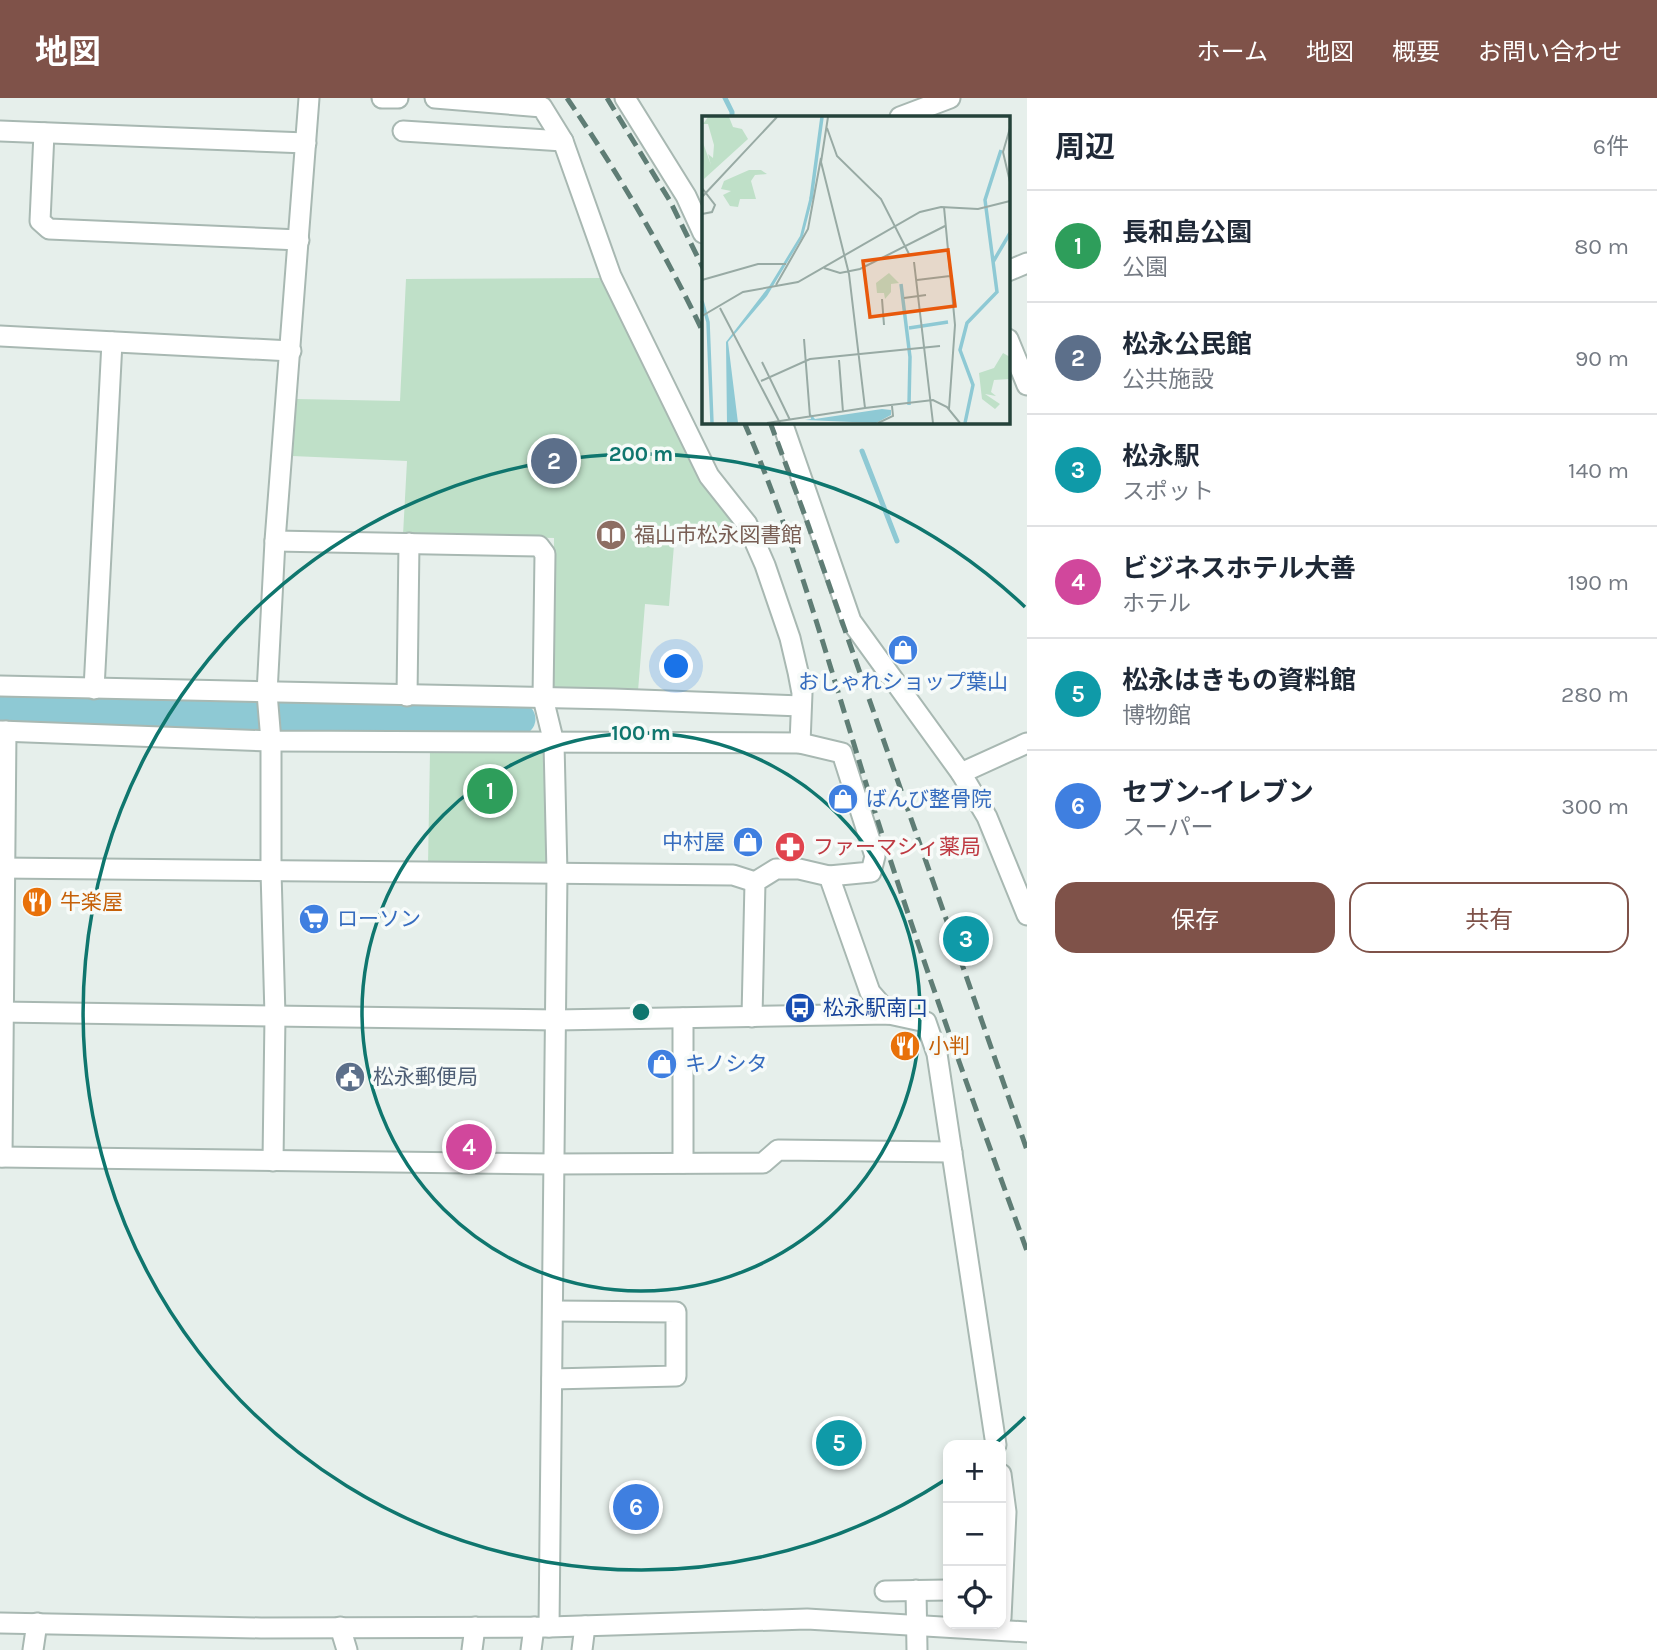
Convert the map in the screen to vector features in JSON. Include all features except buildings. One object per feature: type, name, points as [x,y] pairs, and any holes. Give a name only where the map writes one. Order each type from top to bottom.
[{"type":"street","points":[[273,1161],[275,1016],[271,741],[267,693],[275,541],[309,98]]},
{"type":"street","points":[[382,98],[398,98]]},
{"type":"street","points":[[435,98],[542,107],[563,141],[611,276],[709,476],[747,524],[765,565],[790,638],[798,672],[800,743]]},
{"type":"street","points":[[625,98],[695,193],[702,228]]},
{"type":"street","points":[[908,111],[950,98]]},
{"type":"street","points":[[0,131],[306,143]]},
{"type":"street","points":[[403,131],[563,141]]},
{"type":"street","points":[[44,133],[40,221],[49,229],[299,240]]},
{"type":"street","points":[[1010,270],[1027,263]]},
{"type":"street","points":[[0,336],[291,351]]},
{"type":"street","points":[[94,689],[111,342]]},
{"type":"street","points":[[1010,344],[1027,385]]},
{"type":"street","points":[[783,424],[851,621],[961,773],[987,817],[1027,915]]},
{"type":"street","points":[[275,541],[539,546],[545,554],[542,698],[554,743],[557,873],[553,1311],[542,1627],[531,1650]]},
{"type":"street","points":[[407,696],[409,543]]},
{"type":"street","points":[[0,686],[801,706]]},
{"type":"street","points":[[2,868],[733,875],[755,882],[776,869],[799,869],[829,876],[871,872],[875,856],[842,753],[800,743],[271,741],[3,731],[2,868],[1,1012],[1,1157],[683,1164],[764,1163],[779,1150],[952,1152]]},
{"type":"street","points":[[961,773],[1027,743]]},
{"type":"street","points":[[829,876],[870,992],[889,1014]]},
{"type":"street","points":[[752,1017],[755,882]]},
{"type":"street","points":[[1,1012],[556,1020],[889,1014],[926,1022],[937,1054],[995,1440]]},
{"type":"street","points":[[683,1018],[683,1164]]},
{"type":"street","points":[[552,1379],[676,1376],[676,1312],[553,1311]]},
{"type":"street","points":[[1003,1566],[1005,1503]]},
{"type":"street","points":[[915,1590],[917,1650]]},
{"type":"street","points":[[885,1591],[943,1590]]},
{"type":"street","points":[[0,1623],[542,1627],[807,1619],[943,1625]]},
{"type":"street","points":[[33,1650],[37,1623]]},
{"type":"street","points":[[582,1650],[585,1626]]},
{"type":"street","points":[[1006,1626],[1027,1632]]},
{"type":"street","points":[[340,1627],[347,1650]]},
{"type":"street","points":[[471,1650],[475,1627]]},
{"type":"green space","points":[[603,278],[603,284],[705,487],[747,536],[675,533],[669,606],[645,604],[638,691],[553,687],[554,538],[403,535],[407,461],[292,456],[297,399],[400,401],[406,279]]},
{"type":"green space","points":[[548,751],[551,866],[428,866],[430,752]]},
{"type":"waterway","points":[[725,98],[732,116]]},
{"type":"waterway","points":[[862,451],[897,541]]},
{"type":"waterway","points":[[0,711],[519,719]]},
{"type":"railway","points":[[567,98],[640,212],[702,330]]},
{"type":"railway","points":[[607,98],[670,201],[702,266]]},
{"type":"railway","points":[[745,424],[798,565],[910,920],[1027,1251]]},
{"type":"railway","points":[[771,424],[1027,1150]]},
{"type":"place","name":"松永公民館","points":[[554,461]]},
{"type":"place","name":"福山市松永図書館","points":[[611,535]]},
{"type":"place","name":"おしゃれショップ葉山","points":[[903,650]]},
{"type":"place","name":"長和島公園","points":[[490,791]]},
{"type":"place","name":"ばんび整骨院","points":[[843,799]]},
{"type":"place","name":"中村屋","points":[[748,842]]},
{"type":"place","name":"ファーマシィ薬局","points":[[790,847]]},
{"type":"place","name":"牛楽屋","points":[[37,902]]},
{"type":"place","name":"ローソン","points":[[314,919]]},
{"type":"place","name":"松永駅","points":[[966,939]]},
{"type":"place","name":"松永駅南口","points":[[800,1008]]},
{"type":"place","name":"小判","points":[[905,1046]]},
{"type":"place","name":"キノシタ","points":[[662,1064]]},
{"type":"place","name":"松永郵便局","points":[[350,1077]]},
{"type":"place","name":"ビジネスホテル大善","points":[[469,1147]]},
{"type":"place","name":"松永はきもの資料館","points":[[839,1443]]},
{"type":"place","name":"セブン-イレブン","points":[[636,1507]]}]
